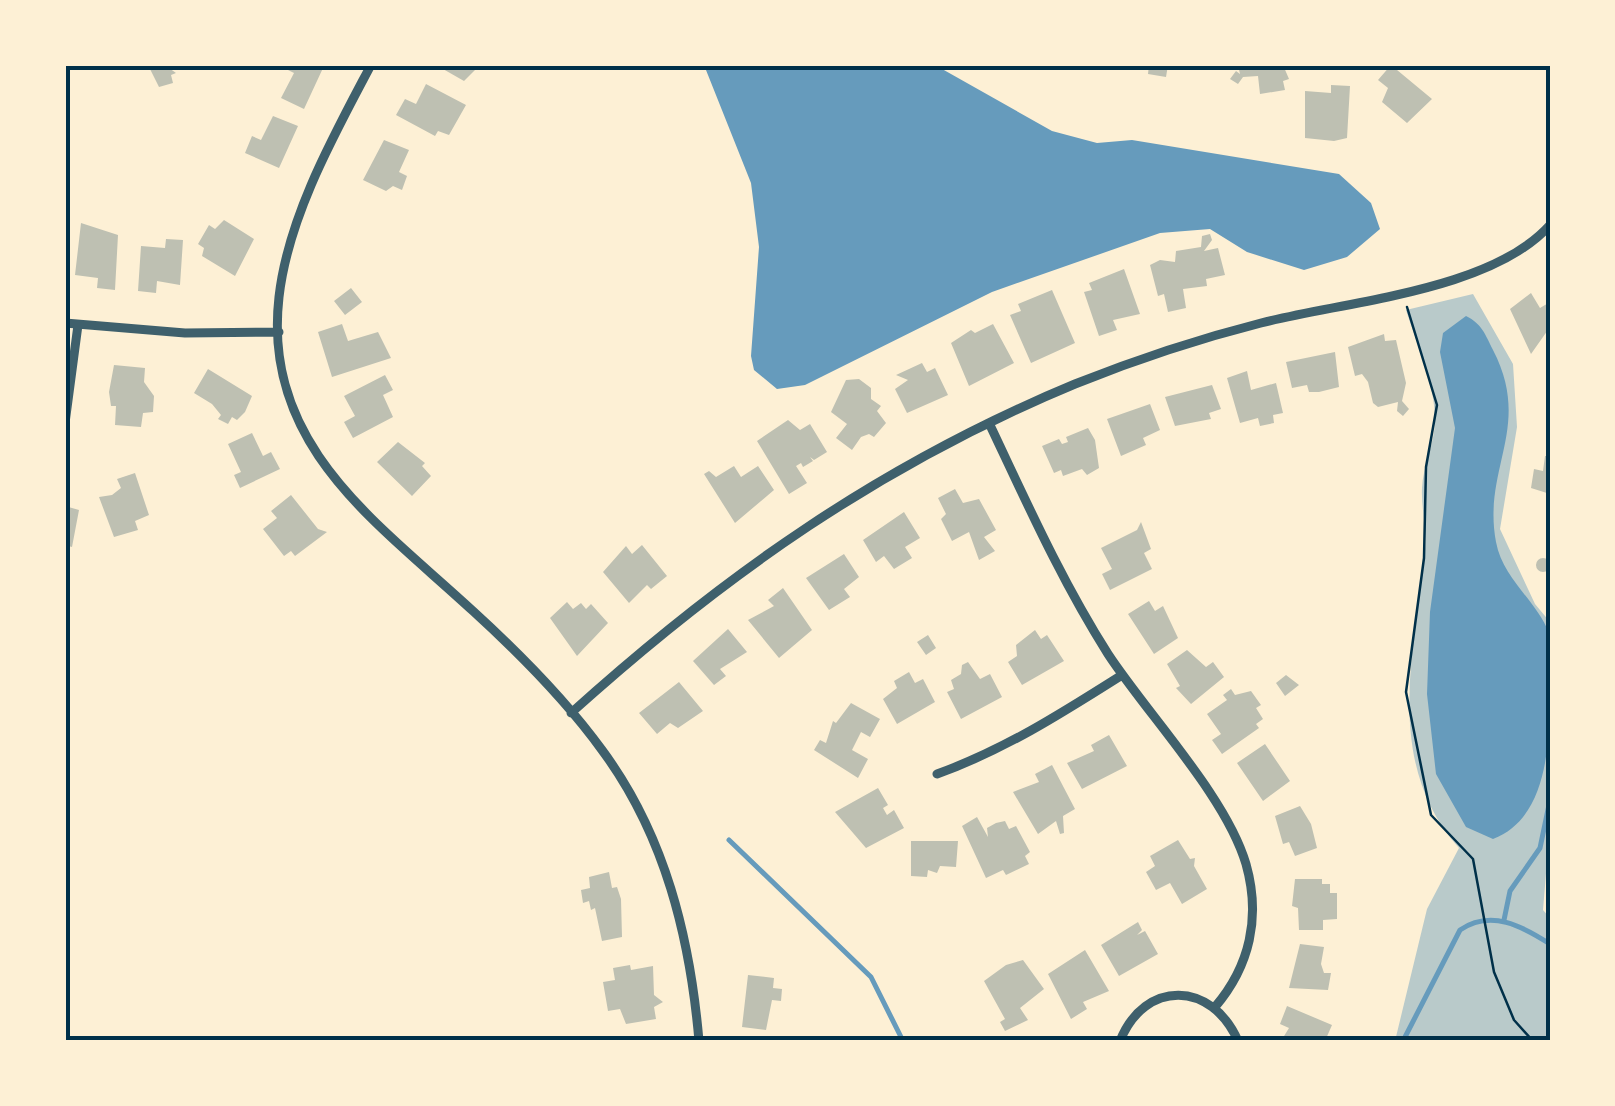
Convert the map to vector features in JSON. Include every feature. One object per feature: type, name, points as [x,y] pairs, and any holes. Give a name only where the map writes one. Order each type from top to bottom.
[{"type":"street","points":[[371,65],[340,124],[294,235],[279,298],[284,383],[296,418],[336,483],[502,638],[571,713],[623,781],[656,845],[679,914],[699,1041]]},
{"type":"street","points":[[571,713],[718,587],[783,539],[906,465],[988,423],[1152,356],[1260,323],[1488,269],[1530,246],[1550,225]]},
{"type":"street","points":[[65,323],[184,333],[279,332]]},
{"type":"street","points":[[65,423],[78,325]]},
{"type":"street","points":[[988,423],[1053,558],[1122,675],[1224,818],[1246,864],[1253,916],[1247,955],[1239,976],[1215,1006]]},
{"type":"street","points":[[937,774],[978,759],[1042,726],[1122,675]]},
{"type":"street","points":[[1120,1041],[1141,1008],[1158,998],[1197,998],[1215,1006],[1230,1022],[1238,1041]]},
{"type":"path","points":[[1407,305],[1437,405],[1426,467],[1424,558],[1406,692],[1431,814],[1474,859],[1494,972],[1514,1020],[1534,1041]]},
{"type":"shaded area","points":[[1473,294],[1513,364],[1517,427],[1500,529],[1535,604],[1550,622],[1550,825],[1543,910],[1550,918],[1550,1041],[1395,1041],[1427,909],[1459,848],[1435,815],[1420,780],[1412,743],[1411,666],[1425,541],[1422,488],[1435,420],[1429,378],[1406,310]]},
{"type":"water","points":[[704,65],[935,65],[1052,131],[1097,143],[1132,140],[1339,174],[1371,203],[1380,229],[1347,257],[1304,270],[1247,252],[1210,229],[1160,233],[992,292],[805,385],[777,389],[754,370],[751,356],[759,247],[751,183]]},
{"type":"water","points":[[1466,316],[1488,339],[1504,377],[1508,402],[1508,425],[1495,492],[1496,542],[1505,567],[1543,621],[1551,643],[1544,770],[1527,812],[1512,828],[1493,839],[1466,827],[1436,774],[1427,694],[1430,612],[1455,428],[1440,352],[1443,333]]},
{"type":"building","points":[[148,65],[176,65],[169,68],[176,73],[171,75],[173,83],[159,87]]},
{"type":"building","points":[[287,65],[323,68],[304,109],[281,98],[294,73],[286,69]]},
{"type":"building","points":[[436,65],[480,65],[464,81]]},
{"type":"building","points":[[1149,65],[1168,65],[1166,77],[1148,74]]},
{"type":"building","points":[[1238,65],[1283,65],[1289,79],[1283,81],[1285,90],[1260,94],[1258,76],[1243,77],[1238,84],[1230,79],[1236,71],[1240,74]]},
{"type":"building","points":[[1391,65],[1432,99],[1407,123],[1382,102],[1388,88],[1378,80]]},
{"type":"building","points":[[426,84],[466,105],[449,135],[438,131],[435,136],[396,115],[405,99],[416,104]]},
{"type":"building","points":[[1331,85],[1350,86],[1347,138],[1305,138],[1305,91],[1331,93]]},
{"type":"building","points":[[273,116],[298,126],[279,168],[245,153],[252,136],[261,140]]},
{"type":"building","points":[[384,140],[409,150],[399,172],[407,176],[402,190],[393,186],[386,191],[363,180]]},
{"type":"building","points":[[224,220],[254,239],[235,276],[202,256],[204,248],[198,244],[209,225],[215,229]]},
{"type":"building","points":[[81,223],[118,235],[115,290],[97,288],[98,278],[75,275]]},
{"type":"building","points":[[1210,234],[1212,240],[1204,251],[1218,248],[1225,275],[1206,279],[1207,286],[1183,289],[1186,308],[1168,312],[1164,294],[1158,296],[1150,265],[1160,260],[1175,262],[1176,251],[1201,247],[1202,236]]},
{"type":"building","points":[[166,239],[183,240],[180,285],[157,281],[156,293],[138,291],[141,246],[165,248]]},
{"type":"building","points":[[1124,269],[1140,314],[1113,320],[1117,330],[1099,336],[1084,292],[1092,290],[1089,283]]},
{"type":"building","points":[[351,288],[362,302],[345,315],[334,301]]},
{"type":"building","points":[[1052,290],[1075,343],[1031,363],[1010,315],[1021,311],[1018,304]]},
{"type":"building","points":[[1531,293],[1540,308],[1550,302],[1550,327],[1531,354],[1510,309]]},
{"type":"building","points":[[342,324],[348,341],[378,332],[391,358],[332,377],[318,332]]},
{"type":"building","points":[[993,324],[1014,363],[969,386],[951,343],[971,330],[975,333]]},
{"type":"building","points":[[1384,334],[1385,341],[1396,340],[1406,383],[1402,401],[1409,409],[1403,416],[1397,411],[1398,402],[1378,407],[1373,403],[1368,382],[1362,374],[1355,376],[1348,347]]},
{"type":"building","points":[[1335,352],[1339,387],[1319,392],[1309,392],[1307,385],[1292,388],[1286,362]]},
{"type":"building","points":[[922,363],[927,372],[935,368],[948,395],[907,413],[895,389],[908,380],[896,375]]},
{"type":"building","points":[[114,365],[145,368],[144,382],[154,396],[153,412],[143,413],[141,427],[115,425],[116,406],[111,406],[109,392]]},
{"type":"building","points":[[208,369],[252,396],[237,420],[232,417],[228,424],[218,419],[221,415],[212,404],[194,393]]},
{"type":"building","points":[[1247,371],[1251,390],[1276,383],[1283,413],[1273,415],[1274,423],[1260,426],[1258,418],[1240,423],[1227,378]]},
{"type":"building","points":[[385,375],[393,390],[383,395],[393,417],[353,438],[344,422],[355,416],[344,396]]},
{"type":"building","points":[[859,379],[871,388],[871,399],[881,406],[877,411],[886,423],[874,437],[861,437],[852,450],[836,438],[847,424],[831,412],[846,380]]},
{"type":"building","points":[[1212,385],[1221,409],[1209,413],[1211,419],[1175,426],[1165,397]]},
{"type":"building","points":[[1150,404],[1160,430],[1143,438],[1146,445],[1121,456],[1107,419]]},
{"type":"building","points":[[788,420],[800,430],[810,424],[827,452],[814,460],[810,457],[813,461],[803,467],[801,463],[796,466],[807,483],[789,494],[757,441]]},
{"type":"building","points":[[1088,428],[1095,440],[1099,468],[1087,475],[1082,469],[1063,476],[1061,470],[1054,473],[1042,446],[1059,439],[1062,444],[1068,442],[1066,437]]},
{"type":"building","points":[[252,433],[263,456],[271,452],[280,469],[240,488],[234,475],[241,472],[228,444]]},
{"type":"building","points":[[398,442],[425,463],[422,466],[431,476],[412,496],[377,462]]},
{"type":"building","points":[[1545,456],[1550,456],[1550,494],[1531,488],[1534,469],[1543,471]]},
{"type":"building","points":[[734,466],[741,477],[758,466],[774,490],[735,523],[704,474],[709,471],[716,477]]},
{"type":"building","points":[[135,473],[149,515],[135,521],[138,530],[114,537],[99,497],[112,495],[121,488],[117,479]]},
{"type":"building","points":[[955,489],[963,503],[979,499],[996,530],[984,537],[995,551],[979,560],[969,532],[952,541],[941,519],[946,514],[938,498]]},
{"type":"building","points":[[291,495],[318,529],[327,532],[295,556],[291,551],[284,556],[263,529],[277,518],[271,511]]},
{"type":"building","points":[[65,506],[79,510],[72,547],[65,545]]},
{"type":"building","points":[[904,512],[920,538],[905,547],[912,558],[894,569],[884,556],[876,562],[863,540]]},
{"type":"building","points":[[1141,522],[1151,549],[1144,553],[1152,569],[1110,590],[1102,574],[1112,569],[1101,548],[1137,530]]},
{"type":"building","points":[[642,545],[667,576],[651,589],[647,585],[629,603],[603,572],[626,546],[632,554]]},
{"type":"building","points":[[844,554],[859,577],[844,589],[850,597],[829,610],[806,578]]},
{"type":"building","points":[[1543,558],[1550,565],[1543,572],[1536,565]]},
{"type":"building","points":[[783,588],[812,630],[779,658],[748,620],[774,606],[768,600]]},
{"type":"building","points":[[1149,601],[1155,611],[1163,606],[1178,638],[1154,654],[1128,614]]},
{"type":"building","points":[[567,602],[573,609],[581,603],[586,609],[591,604],[608,623],[577,656],[550,618]]},
{"type":"building","points":[[728,629],[747,652],[720,669],[726,676],[714,685],[693,661]]},
{"type":"building","points":[[1035,630],[1041,639],[1047,635],[1064,661],[1022,685],[1008,662],[1017,656],[1016,645]]},
{"type":"building","points":[[928,635],[936,648],[926,655],[917,642]]},
{"type":"building","points":[[1187,650],[1206,667],[1213,662],[1224,677],[1191,704],[1176,688],[1180,686],[1167,664]]},
{"type":"building","points":[[968,662],[980,679],[990,674],[1002,697],[961,719],[947,692],[954,689],[951,680],[961,674],[962,665]]},
{"type":"building","points":[[909,672],[915,683],[923,679],[935,702],[897,724],[883,699],[897,688],[894,681]]},
{"type":"building","points":[[1286,675],[1299,685],[1285,696],[1276,683]]},
{"type":"building","points":[[679,682],[703,711],[678,728],[670,723],[657,734],[639,713]]},
{"type":"building","points":[[1231,689],[1235,695],[1251,691],[1261,705],[1256,708],[1263,719],[1256,724],[1259,728],[1222,754],[1212,740],[1221,734],[1207,714],[1227,700],[1223,695]]},
{"type":"building","points":[[851,703],[880,719],[870,737],[861,732],[852,750],[868,759],[858,778],[814,750],[820,740],[826,743],[833,721],[836,723]]},
{"type":"building","points":[[1109,735],[1127,766],[1082,789],[1067,763],[1094,751],[1091,745]]},
{"type":"building","points":[[1265,744],[1290,781],[1263,801],[1237,763]]},
{"type":"building","points":[[1052,765],[1075,809],[1063,816],[1064,833],[1060,834],[1056,821],[1038,834],[1013,792],[1039,782],[1035,774]]},
{"type":"building","points":[[878,788],[888,805],[883,808],[887,815],[894,810],[904,828],[866,848],[835,812]]},
{"type":"building","points":[[1300,806],[1311,824],[1317,848],[1295,856],[1289,842],[1283,844],[1275,816]]},
{"type":"building","points":[[977,817],[988,837],[987,828],[996,823],[1005,821],[1009,829],[1016,826],[1030,852],[1025,856],[1029,864],[1006,875],[1003,870],[986,878],[962,826]]},
{"type":"building","points":[[1178,840],[1190,859],[1195,858],[1194,866],[1207,889],[1182,904],[1170,883],[1156,890],[1146,872],[1155,866],[1150,856]]},
{"type":"building","points":[[911,841],[958,841],[956,867],[940,866],[937,873],[928,870],[927,877],[911,876]]},
{"type":"building","points":[[609,872],[612,888],[617,887],[621,899],[622,937],[602,941],[595,908],[591,910],[589,901],[583,903],[581,890],[590,888],[589,877]]},
{"type":"building","points":[[1295,879],[1322,879],[1322,884],[1330,884],[1330,893],[1337,893],[1337,919],[1323,920],[1323,930],[1299,930],[1298,908],[1292,906]]},
{"type":"building","points":[[1138,922],[1142,930],[1137,935],[1145,931],[1158,954],[1119,976],[1101,945]]},
{"type":"building","points":[[1300,944],[1324,947],[1321,964],[1324,973],[1331,973],[1328,990],[1289,988]]},
{"type":"building","points":[[1085,950],[1109,991],[1083,1002],[1087,1009],[1071,1019],[1048,974]]},
{"type":"building","points":[[1023,960],[1044,989],[1020,1008],[1028,1020],[1005,1031],[1000,1022],[1005,1019],[984,981],[1006,965]]},
{"type":"building","points":[[630,965],[631,970],[653,966],[654,995],[663,1002],[654,1007],[656,1019],[626,1024],[620,1009],[608,1011],[603,982],[615,980],[613,968]]},
{"type":"building","points":[[748,975],[774,978],[773,988],[782,989],[781,1001],[772,1000],[766,1030],[742,1027]]},
{"type":"building","points":[[1287,1006],[1332,1025],[1325,1041],[1281,1041],[1289,1028],[1280,1024]]},
{"type":"waterway","points":[[1504,920],[1510,891],[1540,848],[1550,800]]},
{"type":"waterway","points":[[729,840],[871,977],[903,1041]]},
{"type":"waterway","points":[[1403,1041],[1460,930],[1495,920],[1517,926],[1550,944]]}]
